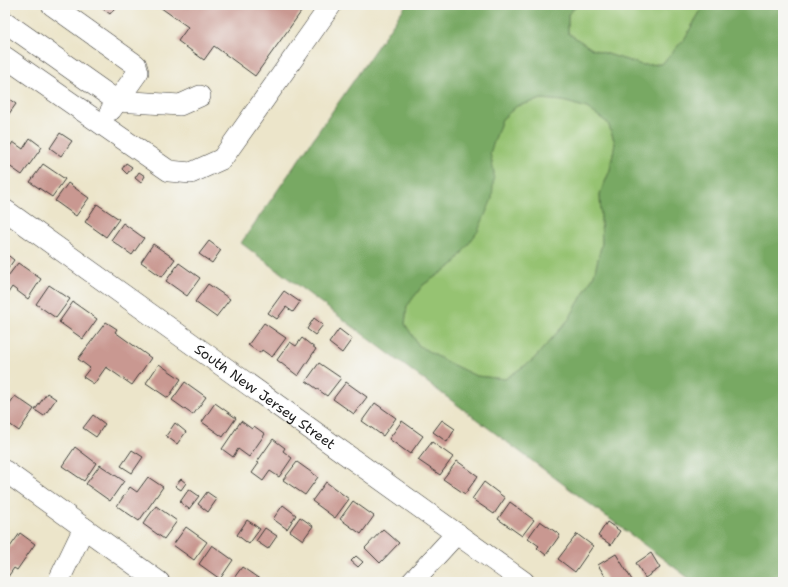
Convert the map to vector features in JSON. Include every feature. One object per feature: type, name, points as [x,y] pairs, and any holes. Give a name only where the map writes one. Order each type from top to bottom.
[{"type":"street","points":[[52,5],[136,65],[138,72],[101,124]]},
{"type":"street","points":[[5,57],[169,171],[191,173],[222,159],[331,5]]},
{"type":"street","points":[[5,22],[117,101],[180,104],[200,96]]},
{"type":"street","name":"South New Jersey Street","points":[[5,210],[524,582]]},
{"type":"street","points":[[5,471],[159,582]]},
{"type":"street","points":[[58,582],[84,528]]},
{"type":"street","points":[[412,582],[457,533]]},
{"type":"green space","points":[[406,5],[578,5],[568,14],[568,33],[592,49],[642,65],[662,64],[685,38],[704,5],[783,5],[783,582],[694,582],[241,243]],"holes":[[[542,99],[563,101],[587,108],[608,123],[615,143],[610,170],[600,194],[602,243],[594,275],[569,319],[533,360],[505,379],[476,376],[419,346],[405,324],[407,306],[423,285],[454,264],[478,231],[492,199],[494,173],[490,153],[502,119],[517,106]]]},
{"type":"green space","points":[[578,5],[704,5],[685,38],[662,64],[642,65],[592,49],[568,33],[568,14]]},
{"type":"green space","points":[[542,99],[563,101],[587,108],[608,123],[615,143],[610,170],[600,194],[602,243],[594,275],[569,319],[533,360],[505,379],[476,376],[419,346],[405,324],[407,306],[423,285],[454,264],[494,173],[490,153],[502,119],[517,106]]},
{"type":"building","points":[[98,5],[117,5],[110,14]]},
{"type":"building","points":[[157,5],[306,5],[255,76],[214,46],[204,60],[178,41],[188,27]]},
{"type":"building","points":[[5,96],[16,104],[6,118],[5,117]]},
{"type":"building","points":[[60,133],[72,141],[61,156],[50,148]]},
{"type":"building","points":[[30,138],[42,147],[22,175],[5,163],[5,154],[13,142],[23,149]]},
{"type":"building","points":[[126,163],[132,167],[127,174],[122,169]]},
{"type":"building","points":[[43,164],[65,179],[52,197],[30,182]]},
{"type":"building","points":[[139,172],[145,176],[141,183],[135,178]]},
{"type":"building","points":[[68,183],[89,198],[76,216],[55,201]]},
{"type":"building","points":[[97,204],[119,219],[106,237],[85,222]]},
{"type":"building","points":[[123,223],[144,238],[132,255],[111,240]]},
{"type":"building","points":[[209,241],[221,250],[212,263],[199,254]]},
{"type":"building","points":[[153,244],[175,259],[162,277],[141,262]]},
{"type":"building","points":[[5,253],[14,260],[5,273]]},
{"type":"building","points":[[18,263],[41,279],[28,299],[12,287],[6,296],[5,295],[5,280]]},
{"type":"building","points":[[179,263],[200,278],[187,296],[166,281]]},
{"type":"building","points":[[208,284],[230,299],[216,317],[195,302]]},
{"type":"building","points":[[49,285],[70,299],[56,318],[36,304]]},
{"type":"building","points":[[284,291],[300,302],[293,312],[286,307],[277,319],[268,313]]},
{"type":"building","points":[[73,302],[97,319],[83,339],[59,322]]},
{"type":"building","points":[[314,318],[323,325],[315,335],[307,329]]},
{"type":"building","points":[[106,322],[117,329],[115,332],[151,358],[132,385],[106,367],[94,384],[83,377],[90,368],[78,359]]},
{"type":"building","points":[[264,323],[286,338],[272,357],[262,350],[260,353],[248,345]]},
{"type":"building","points":[[339,329],[352,339],[342,353],[329,343]]},
{"type":"building","points":[[302,338],[316,349],[298,376],[277,360],[290,342],[296,346]]},
{"type":"building","points":[[319,363],[341,378],[327,396],[306,381]]},
{"type":"building","points":[[159,364],[181,379],[168,398],[146,383]]},
{"type":"building","points":[[185,382],[206,397],[193,415],[172,400]]},
{"type":"building","points":[[346,382],[367,397],[354,414],[333,399]]},
{"type":"building","points":[[47,393],[56,399],[44,416],[35,410]]},
{"type":"building","points":[[15,396],[34,409],[19,431],[5,421],[5,410]]},
{"type":"building","points":[[215,403],[236,418],[223,437],[202,422]]},
{"type":"building","points":[[375,403],[396,418],[383,436],[362,421]]},
{"type":"building","points":[[93,415],[105,424],[96,437],[83,428]]},
{"type":"building","points":[[442,420],[455,429],[447,442],[433,432]]},
{"type":"building","points":[[241,421],[252,429],[254,426],[265,434],[249,457],[238,449],[233,457],[222,449]]},
{"type":"building","points":[[402,421],[423,436],[410,454],[389,439]]},
{"type":"building","points":[[175,423],[186,432],[177,444],[166,436]]},
{"type":"building","points":[[273,439],[285,448],[283,451],[292,458],[279,477],[270,471],[263,481],[252,473],[259,463],[257,462]]},
{"type":"building","points":[[432,442],[453,457],[440,475],[418,460]]},
{"type":"building","points":[[75,447],[96,463],[84,481],[62,466]]},
{"type":"building","points":[[132,450],[143,457],[132,473],[121,466]]},
{"type":"building","points":[[457,461],[478,476],[465,494],[443,479]]},
{"type":"building","points":[[297,462],[318,477],[305,495],[283,480]]},
{"type":"building","points":[[100,465],[124,481],[110,501],[86,484]]},
{"type":"building","points":[[148,477],[163,487],[139,521],[117,506],[130,487],[137,492]]},
{"type":"building","points":[[181,479],[186,483],[181,490],[175,486]]},
{"type":"building","points":[[326,482],[349,499],[335,518],[312,501]]},
{"type":"building","points":[[484,482],[505,498],[494,514],[472,499]]},
{"type":"building","points":[[189,489],[199,496],[189,509],[180,502]]},
{"type":"building","points":[[207,492],[217,499],[208,512],[198,504]]},
{"type":"building","points":[[353,501],[374,516],[361,534],[340,519]]},
{"type":"building","points":[[510,502],[534,520],[522,536],[498,519]]},
{"type":"building","points":[[283,505],[296,515],[287,529],[273,519]]},
{"type":"building","points":[[156,506],[177,521],[164,539],[143,524]]},
{"type":"building","points":[[300,517],[313,526],[303,540],[290,531]]},
{"type":"building","points":[[247,520],[260,529],[249,544],[237,535]]},
{"type":"building","points":[[540,521],[560,535],[546,555],[537,548],[539,546],[528,538]]},
{"type":"building","points":[[607,522],[620,531],[611,545],[598,536]]},
{"type":"building","points":[[186,527],[207,542],[194,560],[173,545]]},
{"type":"building","points":[[265,528],[277,536],[268,549],[256,541]]},
{"type":"building","points":[[383,529],[399,543],[380,563],[365,548]]},
{"type":"building","points":[[20,533],[35,544],[17,570],[14,568],[5,581],[5,554]]},
{"type":"building","points":[[577,534],[593,546],[575,572],[558,559]]},
{"type":"building","points":[[212,545],[233,560],[220,579],[199,564]]},
{"type":"building","points":[[651,553],[660,568],[645,578],[636,563]]},
{"type":"building","points":[[616,554],[632,580],[629,582],[604,581],[607,579],[598,565]]},
{"type":"building","points":[[356,556],[363,562],[358,567],[351,561]]},
{"type":"building","points":[[242,567],[264,582],[231,582]]}]
